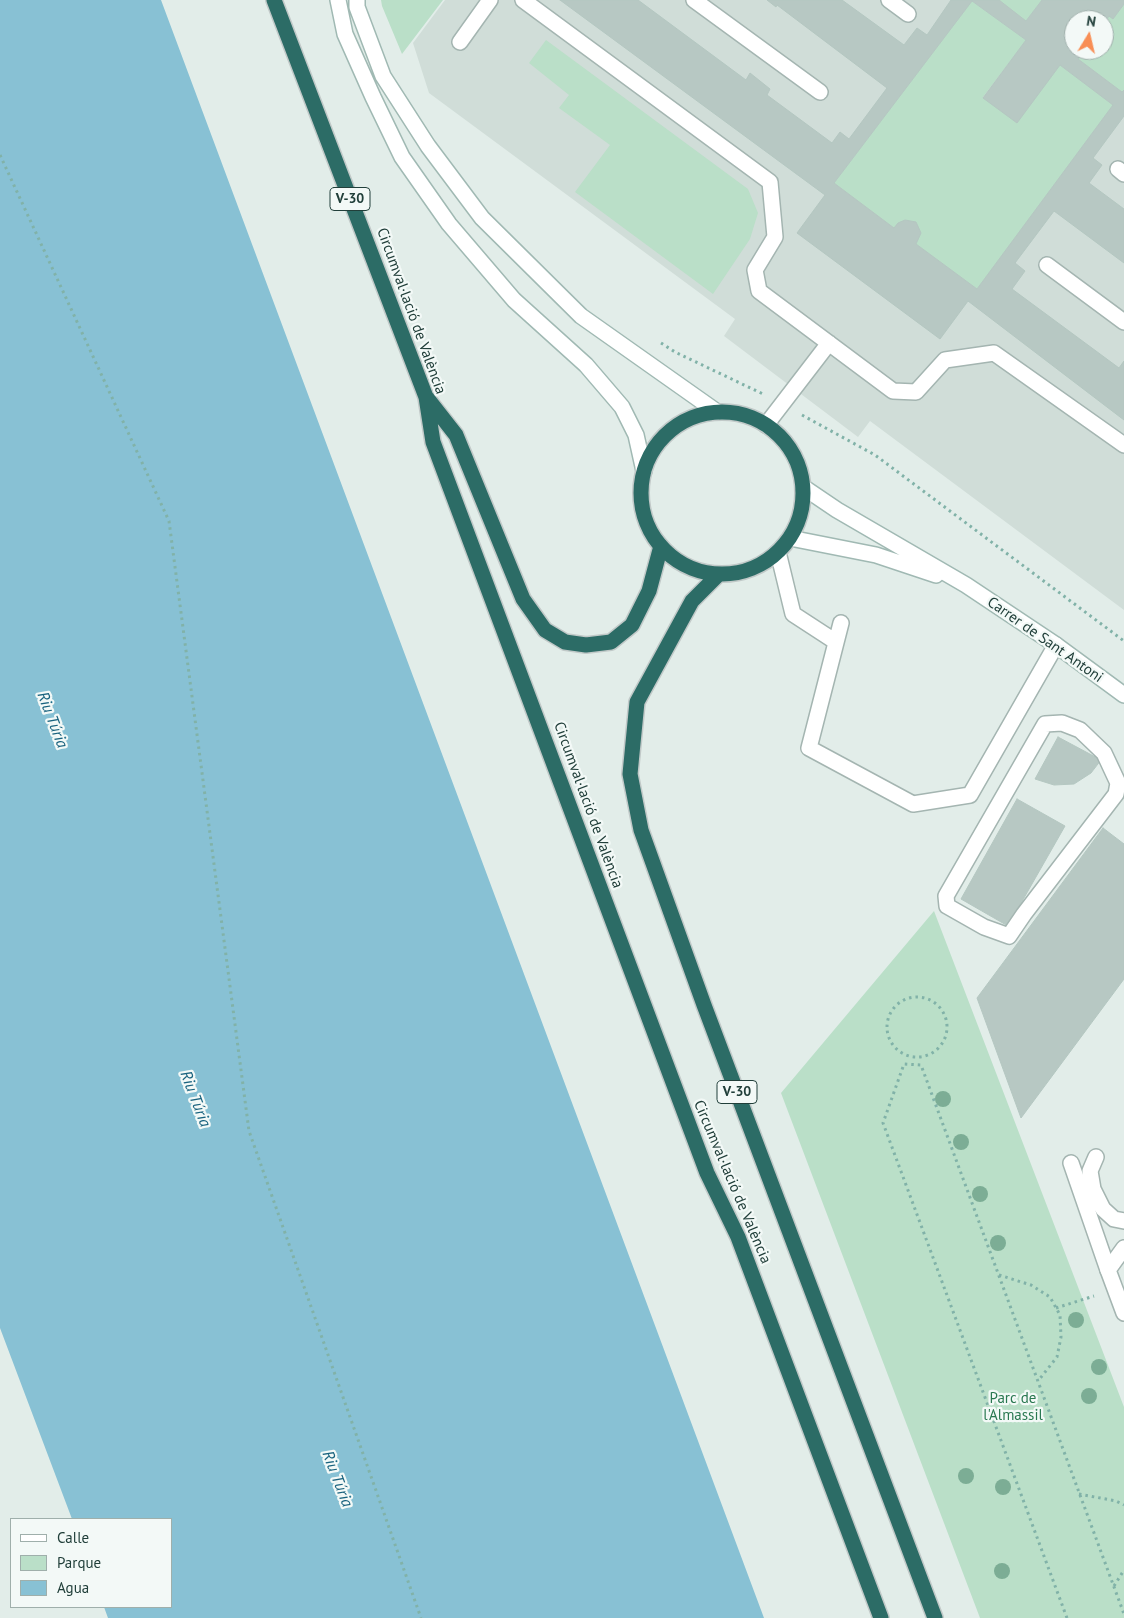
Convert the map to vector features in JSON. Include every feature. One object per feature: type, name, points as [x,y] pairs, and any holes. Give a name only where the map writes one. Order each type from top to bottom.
[{"type":"highway","name":"Circumval·lació de València","points":[[274,0],[426,398],[433,442],[707,1173],[738,1237],[881,1618]]},
{"type":"highway","points":[[426,398],[456,435],[524,599],[545,630],[565,642],[586,645],[611,642],[632,625],[649,590],[661,546]]},
{"type":"highway","points":[[717,412],[734,413],[750,417],[766,425],[785,442],[795,456],[803,487],[803,504],[798,522],[790,538],[778,552],[764,562],[749,569],[719,574],[704,572],[691,567],[678,560],[661,546],[651,531],[643,512],[641,490],[644,471],[654,450],[670,430],[696,416],[717,412]]},
{"type":"highway","name":"V-30","points":[[719,574],[692,600],[637,702],[630,774],[641,830],[704,1005],[936,1618]]},
{"type":"main road","points":[[338,0],[345,34],[402,157],[449,224],[514,300],[586,365],[622,407],[636,434],[644,471]]},
{"type":"main road","points":[[460,42],[490,0]]},
{"type":"main road","points":[[523,0],[770,182],[775,238],[755,270],[759,291],[829,344],[893,391],[916,392],[945,360],[994,353],[1124,446]]},
{"type":"main road","points":[[694,0],[820,92]]},
{"type":"main road","points":[[889,0],[908,14]]},
{"type":"main road","points":[[358,2],[383,76],[428,146],[482,218],[581,316],[717,412]]},
{"type":"main road","points":[[1047,265],[1124,322]]},
{"type":"main road","points":[[766,425],[829,344]]},
{"type":"main road","name":"Carrer de Sant Antoni","points":[[803,487],[837,510],[966,585],[1056,645],[1124,696]]},
{"type":"main road","name":"Carrer de Sant Antoni","points":[[790,538],[876,555],[966,585]]},
{"type":"main road","points":[[778,552],[793,614],[836,642]]},
{"type":"main road","points":[[841,623],[809,748],[913,804],[970,795],[1056,645]]},
{"type":"main road","points":[[1062,723],[1080,730],[1104,753],[1118,783],[1120,797],[1024,914],[1009,936],[984,927],[947,906],[946,896],[952,884],[1045,724],[1062,723]]},
{"type":"main road","points":[[1096,1157],[1090,1170],[1093,1189],[1103,1209],[1114,1219],[1124,1221]]},
{"type":"main road","points":[[1071,1163],[1124,1313]]},
{"type":"main road","points":[[1108,1270],[1124,1248]]},
{"type":"path","points":[[0,155],[169,521],[249,1130],[421,1618]]},
{"type":"path","points":[[660,342],[675,352],[769,397]]},
{"type":"path","points":[[799,413],[875,455],[1124,641]]},
{"type":"path","points":[[919,997],[928,1000],[942,1012],[946,1030],[944,1039],[932,1053],[914,1057],[904,1054],[895,1048],[890,1040],[887,1025],[892,1010],[899,1003],[919,997]]},
{"type":"path","points":[[914,1057],[914,1065]]},
{"type":"path","points":[[1067,1618],[883,1122],[904,1064],[921,1066],[1124,1614]]},
{"type":"path","points":[[998,1275],[1031,1285],[1050,1298],[1060,1314],[1061,1337],[1057,1356],[1038,1381]]},
{"type":"path","points":[[1056,1308],[1115,1288]]},
{"type":"path","points":[[1079,1494],[1116,1500],[1124,1505]]},
{"type":"path","points":[[1114,1586],[1124,1570]]},
{"type":"shaded area","points":[[445,0],[1124,0],[1124,610],[870,421],[858,437],[724,336],[735,319],[429,93],[413,43]]},
{"type":"green space","points":[[381,0],[443,0],[402,54]]},
{"type":"green space","points":[[999,0],[1042,0],[1026,21]]},
{"type":"green space","points":[[972,1],[1026,40],[983,97],[1017,122],[1060,65],[1113,105],[977,289],[916,244],[921,233],[916,223],[905,220],[894,228],[834,183]]},
{"type":"green space","points":[[1124,4],[1124,90],[1122,92],[1079,60],[1114,60],[1114,17]]},
{"type":"green space","points":[[546,40],[748,189],[758,213],[750,239],[713,294],[575,192],[610,145],[559,108],[569,95],[529,63]]},
{"type":"green space","name":"Parc de l'Almassil","points":[[934,911],[1124,1407],[1124,1618],[980,1618],[781,1093]]},
{"type":"water","name":"Riu Túria","points":[[0,0],[161,0],[764,1618],[108,1618],[104,1608],[172,1608],[172,1518],[72,1518],[0,1328]]},
{"type":"building","points":[[560,0],[638,0],[746,80],[750,73],[770,89],[767,95],[832,143],[840,132],[849,139],[887,88],[777,5],[776,7],[767,0],[842,0],[904,45],[917,28],[927,35],[951,0],[999,0],[1026,21],[1042,0],[1124,0],[1124,4],[1114,18],[1114,10],[1064,10],[1064,60],[1079,60],[1122,92],[1124,90],[1124,116],[1093,158],[1102,165],[1089,183],[1124,209],[1124,263],[1054,211],[1015,263],[1025,271],[1012,289],[1119,368],[1124,361],[1124,420],[968,301],[940,339],[797,233],[825,195]],"holes":[[[972,1],[1026,40],[983,98],[1017,123],[1060,65],[1113,105],[977,289],[916,244],[921,233],[916,222],[905,220],[898,223],[894,228],[834,183]]]},
{"type":"building","points":[[1058,737],[1101,760],[1091,773],[1074,784],[1054,785],[1035,779]]},
{"type":"building","points":[[1017,799],[1065,826],[1008,926],[961,899]]},
{"type":"building","points":[[1103,828],[1124,844],[1124,979],[1021,1118],[977,998]]}]
